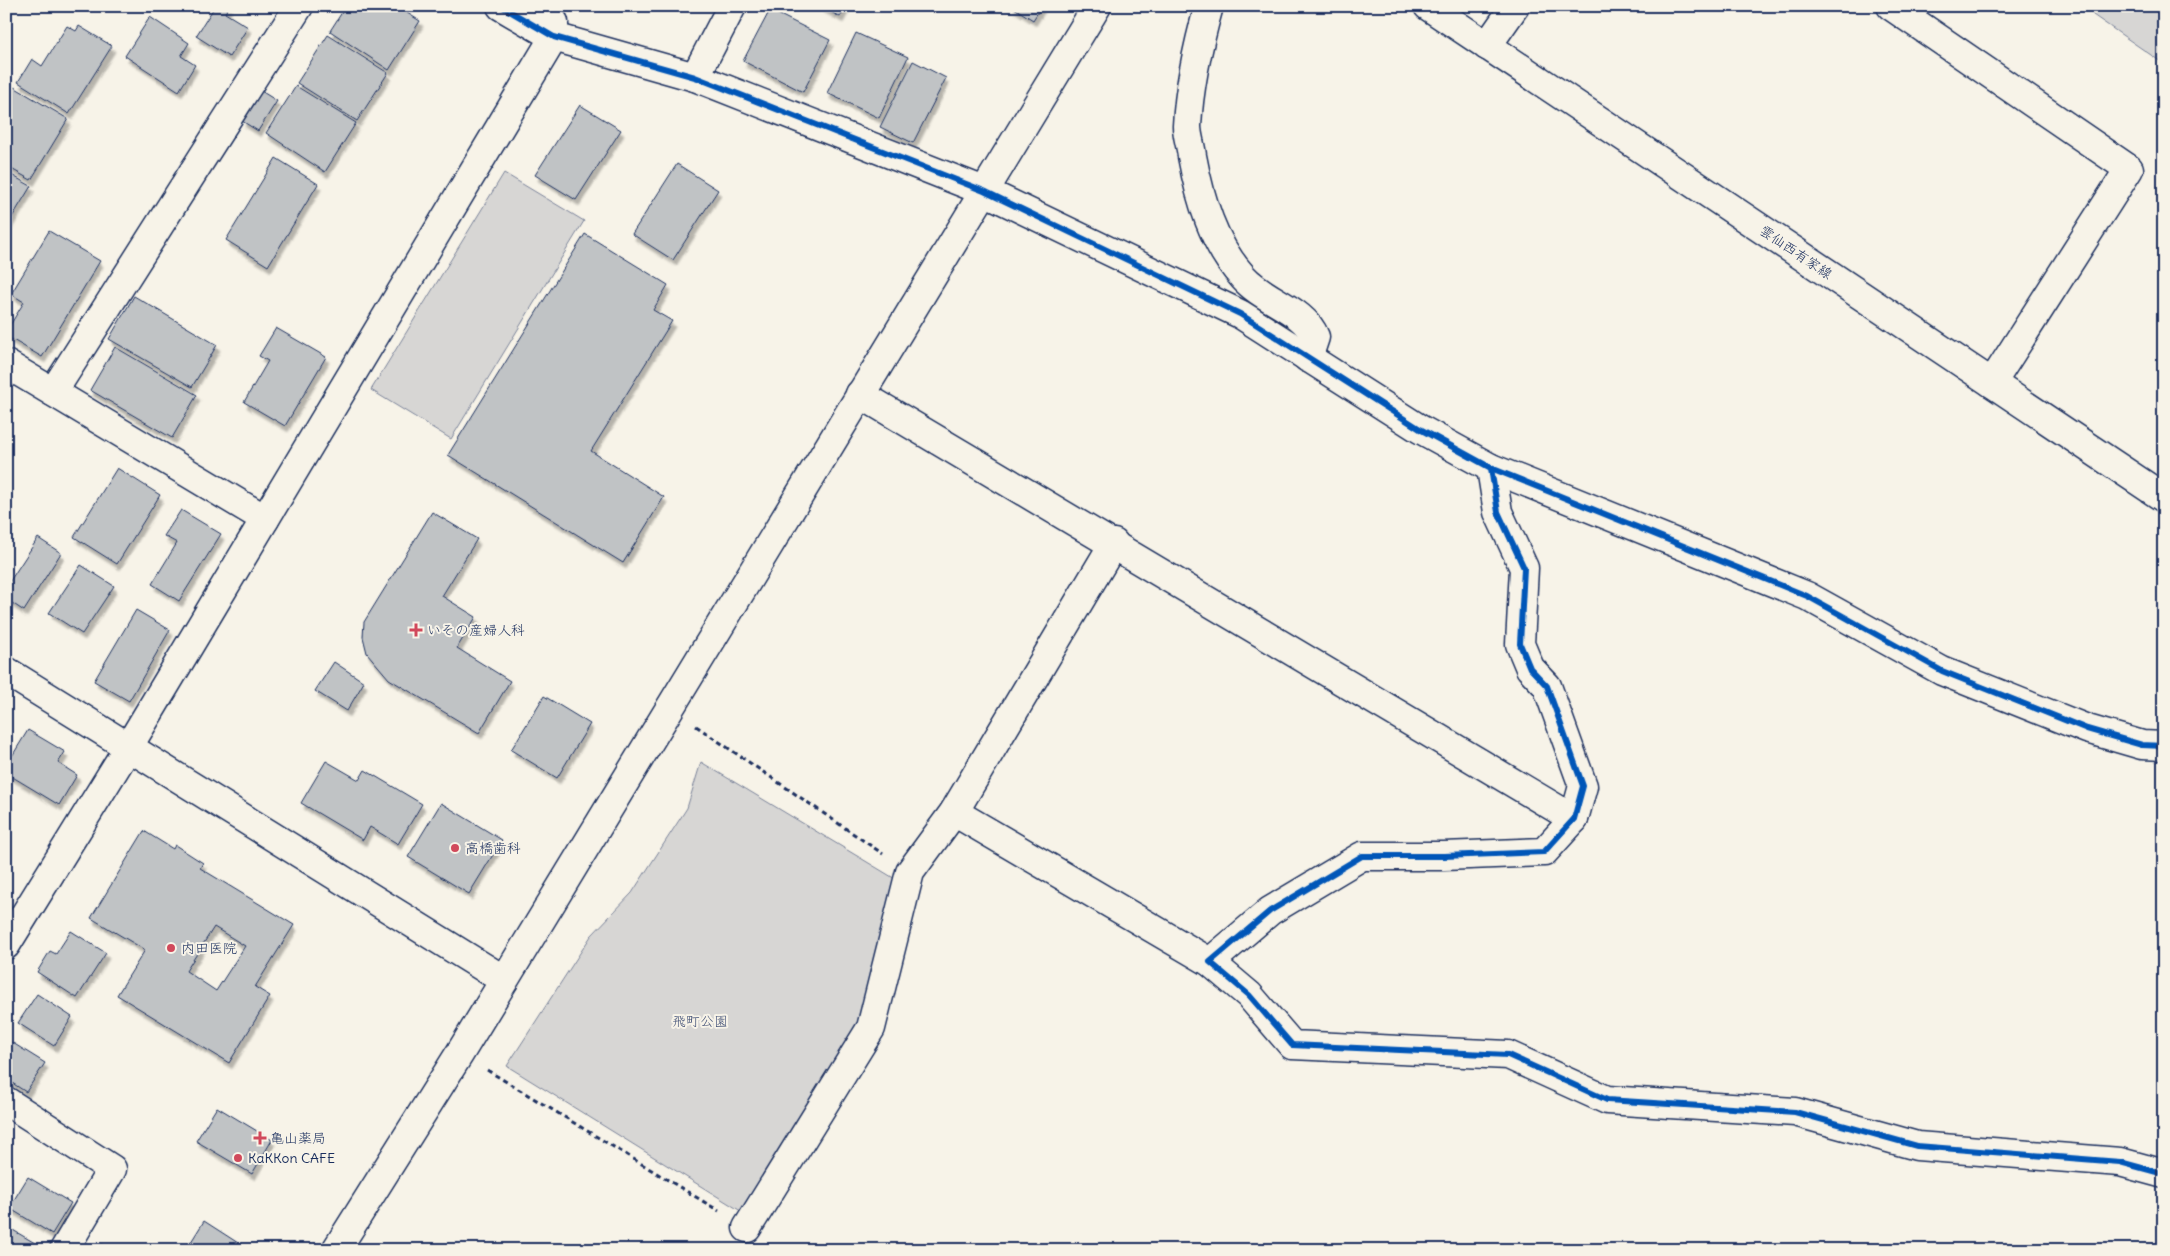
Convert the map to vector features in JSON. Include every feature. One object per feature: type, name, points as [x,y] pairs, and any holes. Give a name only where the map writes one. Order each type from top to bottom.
[{"type":"street","points":[[53,392],[299,6]]},
{"type":"street","points":[[501,6],[554,37],[695,77],[984,191],[1240,314],[1420,430],[1491,468],[1806,596],[1942,671],[2087,729],[2142,744],[2164,746]]},
{"type":"street","points":[[6,945],[266,519],[554,37],[554,22],[541,6]]},
{"type":"street","points":[[695,77],[732,6]]},
{"type":"street","points":[[336,1250],[504,980],[1097,6]]},
{"type":"street","points":[[1209,6],[1196,52],[1187,128],[1198,189],[1217,239],[1243,277],[1262,295],[1301,317],[1311,327],[1315,337],[1308,358]]},
{"type":"street","name":"雲仙西有家線","points":[[1428,6],[2164,498]]},
{"type":"street","points":[[1487,46],[1515,6]]},
{"type":"street","points":[[1891,6],[2129,168],[1992,383]]},
{"type":"street","points":[[6,364],[266,519]]},
{"type":"street","points":[[860,394],[1114,543],[1574,819]]},
{"type":"street","points":[[1210,962],[1270,911],[1362,856],[1444,856],[1544,852],[1574,819],[1584,786],[1547,686],[1530,668],[1520,644],[1524,568],[1498,512],[1491,468]]},
{"type":"street","points":[[747,1228],[870,1028],[910,872],[954,812],[1114,543]]},
{"type":"street","points":[[6,671],[504,980]]},
{"type":"street","points":[[954,812],[1210,962],[1249,995],[1292,1045],[1508,1055],[1607,1100],[1794,1112],[1917,1146],[2120,1162],[2164,1174]]},
{"type":"street","points":[[6,1101],[112,1170],[64,1250]]},
{"type":"path","points":[[711,737],[910,872]]},
{"type":"path","points":[[504,1080],[747,1228]]},
{"type":"green space","points":[[2087,6],[2164,6],[2164,64],[2093,15]]},
{"type":"green space","points":[[504,173],[584,221],[451,439],[371,390]]},
{"type":"green space","name":"飛町公園","points":[[701,762],[897,880],[861,1023],[744,1213],[507,1066],[591,936],[632,893],[687,808]]},
{"type":"building","points":[[215,6],[229,6],[225,13],[248,27],[229,57],[196,36]]},
{"type":"building","points":[[346,6],[396,6],[420,21],[389,70],[330,31]]},
{"type":"building","points":[[820,6],[846,6],[840,17]]},
{"type":"building","points":[[1011,6],[1042,6],[1033,20]]},
{"type":"building","points":[[770,10],[830,40],[803,92],[743,61]]},
{"type":"building","points":[[150,17],[189,43],[181,56],[195,65],[179,91],[125,56]]},
{"type":"building","points":[[67,26],[76,31],[79,26],[112,46],[69,114],[18,82],[32,59],[42,66]]},
{"type":"building","points":[[856,33],[908,57],[879,118],[827,93]]},
{"type":"building","points":[[328,35],[388,73],[357,121],[297,83]]},
{"type":"building","points":[[913,61],[946,78],[913,143],[880,127]]},
{"type":"building","points":[[296,86],[356,123],[325,172],[266,133]]},
{"type":"building","points":[[14,87],[68,119],[31,180],[6,166],[6,100]]},
{"type":"building","points":[[261,91],[277,101],[258,131],[242,121]]},
{"type":"building","points":[[580,105],[621,130],[576,200],[535,175]]},
{"type":"building","points":[[276,158],[318,184],[268,266],[226,240]]},
{"type":"building","points":[[677,164],[718,190],[673,260],[632,234]]},
{"type":"building","points":[[6,172],[31,186],[8,224],[6,223]]},
{"type":"building","points":[[49,231],[100,261],[42,357],[6,336],[6,332],[24,302],[11,294]]},
{"type":"building","points":[[585,234],[668,285],[653,310],[672,321],[591,451],[664,497],[623,563],[448,455]]},
{"type":"building","points":[[134,296],[217,345],[192,387],[109,339]]},
{"type":"building","points":[[276,328],[326,357],[285,426],[244,402],[268,361],[259,356]]},
{"type":"building","points":[[115,347],[197,395],[172,438],[90,390]]},
{"type":"building","points":[[117,468],[160,495],[117,564],[74,537]]},
{"type":"building","points":[[181,510],[221,534],[179,601],[152,584],[177,543],[164,536]]},
{"type":"building","name":"いその産婦人科","points":[[432,512],[477,539],[442,596],[476,617],[457,648],[510,681],[479,733],[389,679],[367,653],[363,637],[364,622]]},
{"type":"building","points":[[38,538],[61,553],[24,611],[6,599],[6,587]]},
{"type":"building","points":[[81,565],[114,586],[82,634],[49,613]]},
{"type":"building","points":[[136,610],[170,630],[129,701],[94,681]]},
{"type":"building","points":[[334,662],[364,682],[347,711],[315,691]]},
{"type":"building","points":[[544,696],[590,724],[557,778],[511,750]]},
{"type":"building","points":[[28,730],[65,752],[58,763],[77,775],[59,805],[6,773],[6,766]]},
{"type":"building","points":[[326,761],[359,780],[365,770],[422,804],[398,844],[370,827],[363,840],[301,803]]},
{"type":"building","name":"高橋歯科","points":[[441,803],[502,840],[469,894],[408,857]]},
{"type":"building","name":"内田医院","points":[[144,831],[173,849],[175,845],[203,863],[200,868],[294,925],[255,987],[270,996],[229,1063],[117,995],[145,950],[91,918]],"holes":[[[214,927],[245,946],[216,991],[186,971]]]},
{"type":"building","points":[[71,931],[106,953],[77,998],[37,972],[50,951],[56,954]]},
{"type":"building","points":[[37,994],[72,1017],[54,1046],[18,1023]]},
{"type":"building","points":[[8,1040],[45,1063],[26,1092],[6,1079],[6,1043]]},
{"type":"building","points":[[217,1107],[272,1140],[252,1174],[196,1141]]},
{"type":"building","points":[[28,1177],[71,1203],[52,1234],[9,1208]]},
{"type":"building","points":[[204,1221],[249,1250],[186,1250]]},
{"type":"building","points":[[6,1226],[45,1249],[6,1250]]},
{"type":"building","points":[[102,1244],[112,1250],[99,1250]]},
{"type":"cycle path","points":[[501,6],[554,37],[695,77],[984,191],[1240,314],[1420,429],[1491,468],[1807,596],[1942,671],[2087,729],[2142,745],[2164,746]]},
{"type":"cycle path","points":[[1491,468],[1498,512],[1524,568],[1520,644],[1530,668],[1547,686],[1583,786],[1574,819],[1544,852],[1444,856],[1362,856],[1270,911],[1210,962],[1249,995],[1292,1045],[1508,1055],[1607,1100],[1795,1112],[1917,1146],[2120,1162],[2164,1174]]},
{"type":"place","name":"いその産婦人科","points":[[416,630]]},
{"type":"place","name":"高橋歯科","points":[[455,848]]},
{"type":"place","name":"内田医院","points":[[171,948]]},
{"type":"place","name":"亀山薬局","points":[[260,1138]]},
{"type":"place","name":"KaKKon CAFE","points":[[238,1158]]}]
